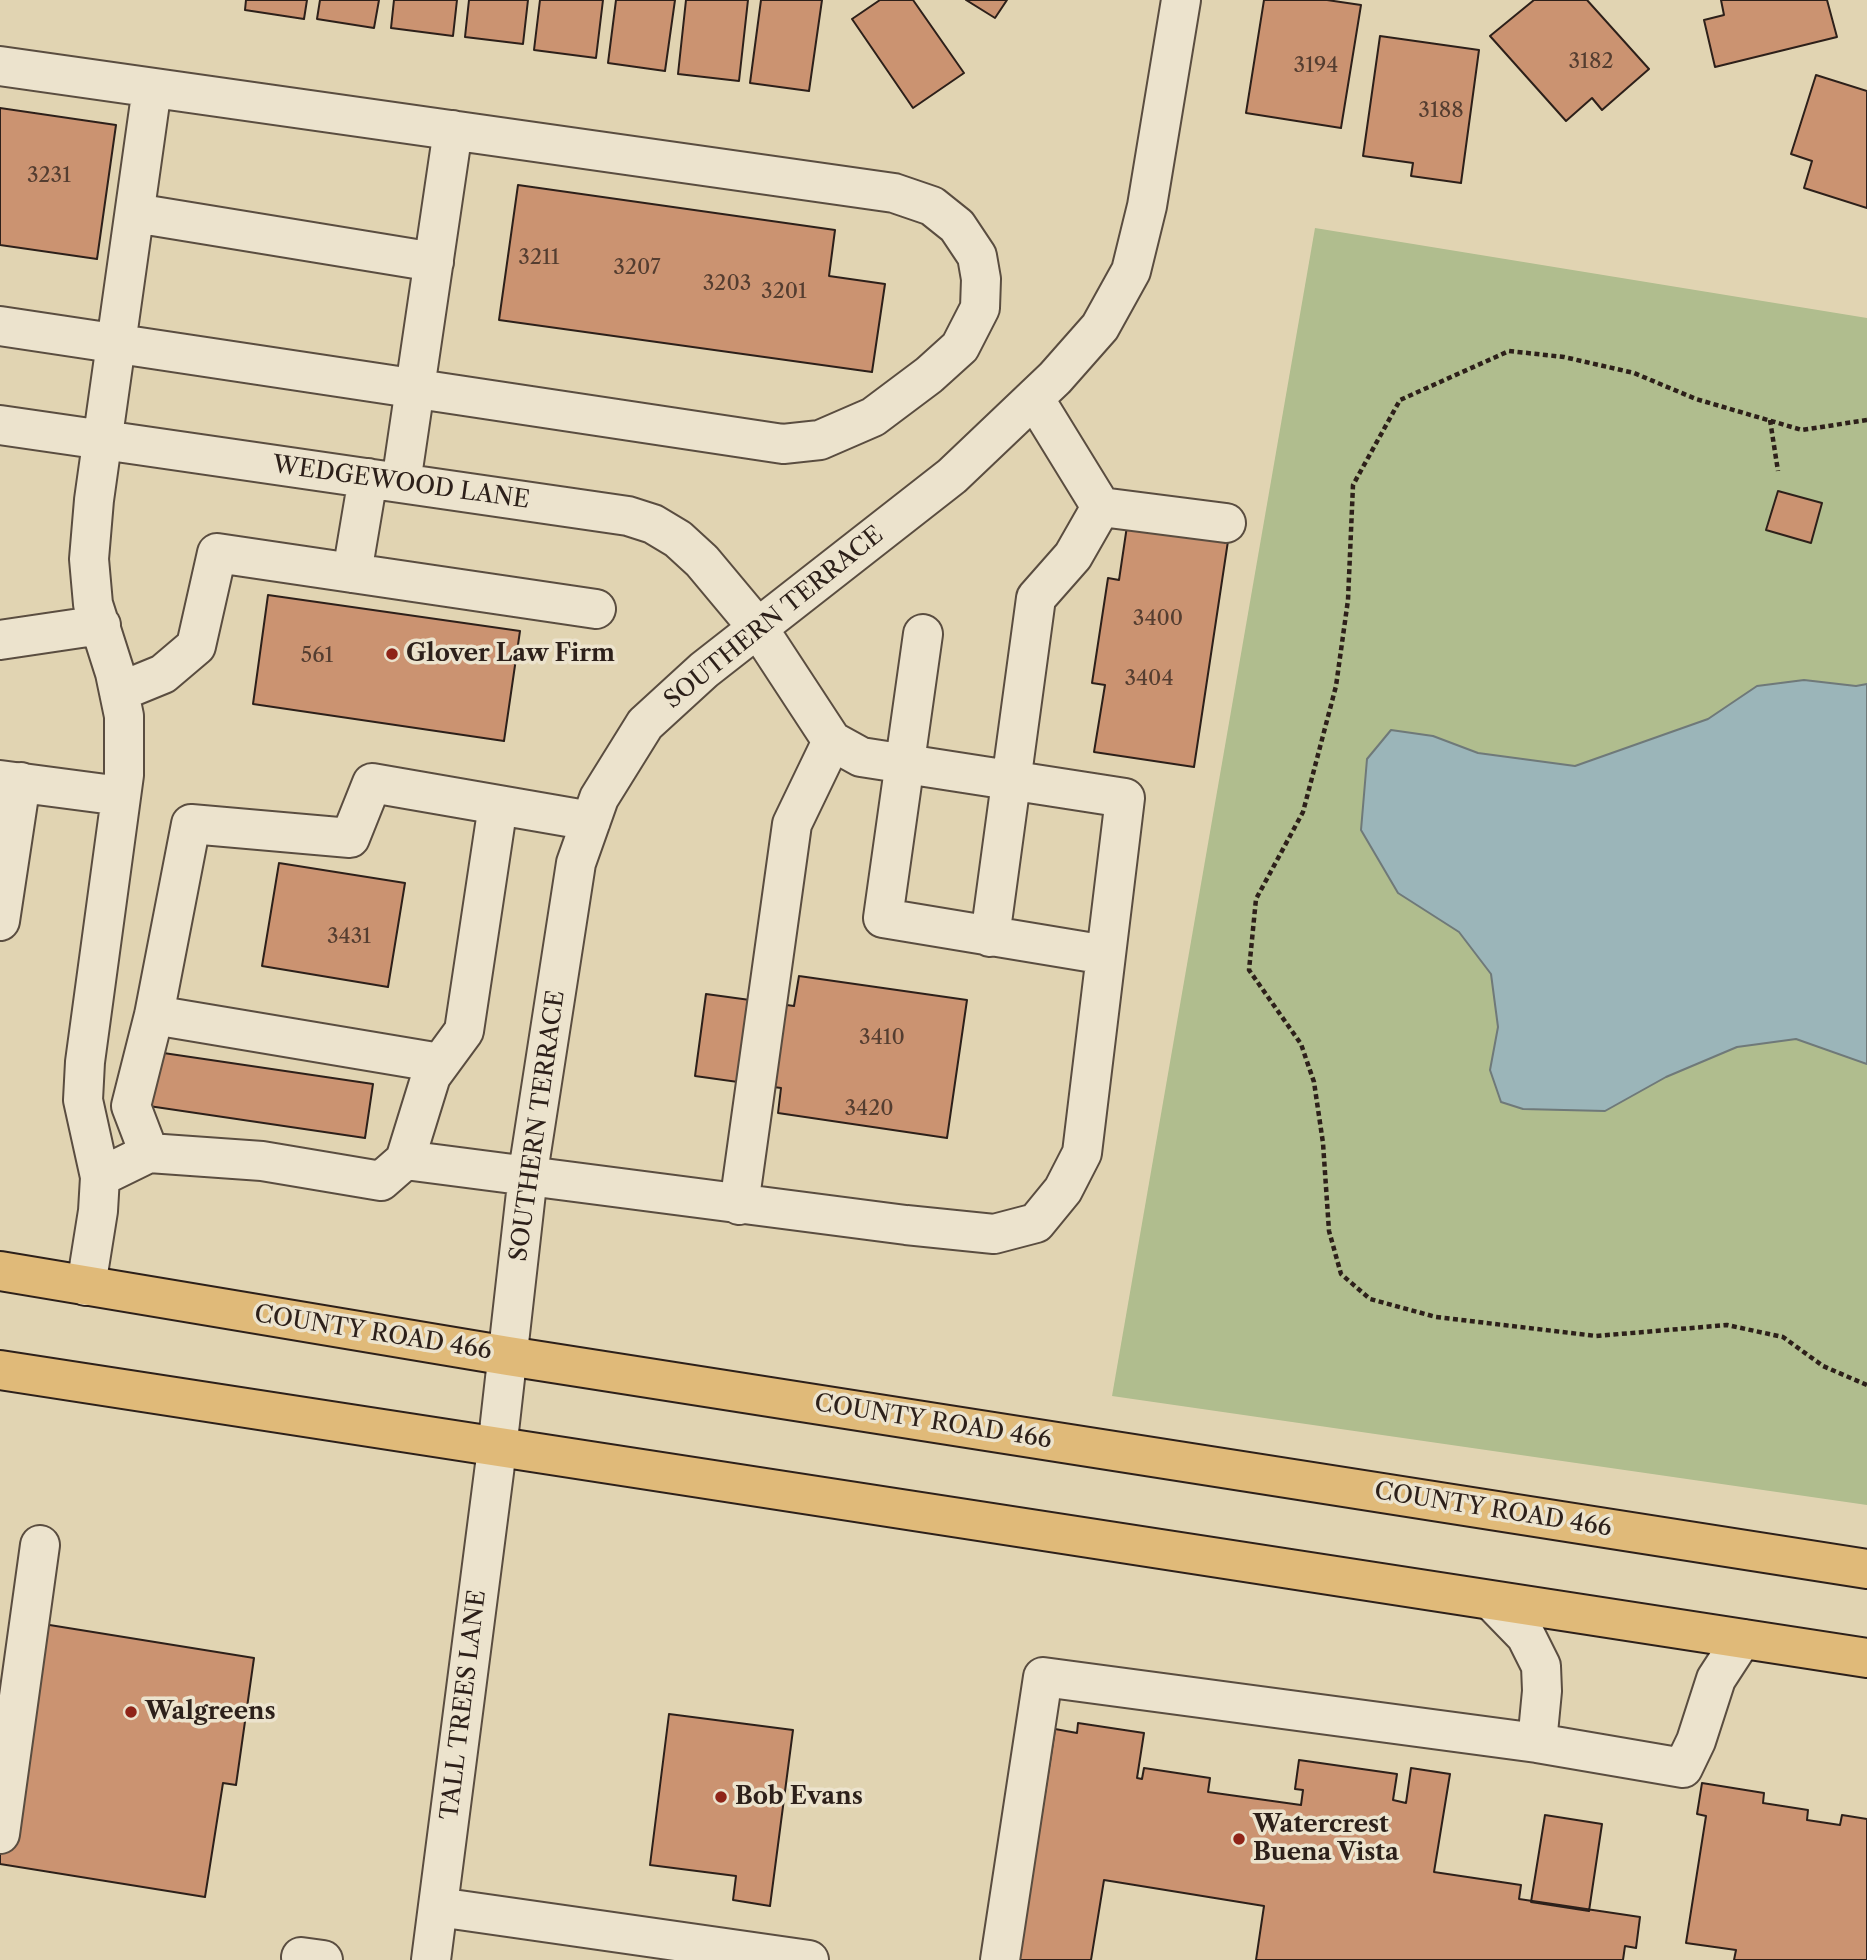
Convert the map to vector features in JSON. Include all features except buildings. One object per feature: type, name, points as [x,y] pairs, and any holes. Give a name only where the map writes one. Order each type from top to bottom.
[{"type":"main road","name":"COUNTY ROAD 466","points":[[0,1271],[508,1356],[1867,1569]]},
{"type":"main road","points":[[0,1370],[497,1449],[1867,1658]]},
{"type":"street","name":"SOUTHERN TERRACE","points":[[497,1449],[528,1176],[576,863],[599,799],[645,724],[704,670],[952,475],[1034,398],[1100,327],[1131,271],[1147,206],[1181,0]]},
{"type":"street","points":[[0,66],[894,193],[932,206],[957,226],[977,256],[981,279],[980,308],[960,347],[929,375],[873,417],[820,440],[783,444],[0,326]]},
{"type":"street","points":[[86,1286],[98,1211],[100,1177],[83,1100],[121,796],[124,716],[101,625],[93,604],[89,559],[152,88]]},
{"type":"street","points":[[352,573],[415,388],[453,130]]},
{"type":"street","points":[[135,213],[434,261]]},
{"type":"street","points":[[1034,398],[1101,507]]},
{"type":"street","name":"WEDGEWOOD LANE","points":[[0,425],[628,516],[653,524],[678,539],[702,561],[758,628],[832,741]]},
{"type":"street","points":[[1101,507],[1226,523]]},
{"type":"street","points":[[990,937],[1036,598],[1073,556],[1101,507]]},
{"type":"street","points":[[119,692],[163,674],[196,646],[217,553],[596,609]]},
{"type":"street","points":[[0,640],[101,625]]},
{"type":"street","points":[[923,634],[883,918],[1106,955]]},
{"type":"street","points":[[405,1160],[739,1205],[994,1234],[1036,1223],[1063,1190],[1082,1153],[1125,798],[861,757],[832,741],[792,824],[739,1205]]},
{"type":"street","points":[[0,921],[11,781],[121,796]]},
{"type":"street","points":[[149,1153],[131,1106],[154,1016],[191,824],[350,838],[372,783],[591,821]]},
{"type":"street","points":[[100,1177],[149,1153],[262,1161],[381,1181],[405,1160],[431,1076],[464,1031],[498,805]]},
{"type":"street","points":[[154,1016],[440,1063]]},
{"type":"street","name":"TALL TREES LANE","points":[[431,1960],[497,1449]]},
{"type":"street","points":[[0,1834],[40,1545]]},
{"type":"street","points":[[1492,1601],[1526,1636],[1541,1666],[1542,1691],[1537,1743]]},
{"type":"street","points":[[1000,1960],[1043,1677],[1537,1743],[1683,1768],[1696,1741],[1716,1679],[1742,1639]]},
{"type":"street","points":[[438,1907],[808,1960]]},
{"type":"path","points":[[1867,420],[1802,430],[1696,399],[1634,373],[1564,356],[1509,352],[1400,400],[1353,485],[1348,600],[1336,686],[1303,812],[1256,899],[1249,970],[1301,1044],[1314,1082],[1323,1143],[1329,1231],[1341,1274],[1370,1299],[1436,1317],[1595,1336],[1727,1325],[1783,1337],[1823,1366],[1867,1385]]},
{"type":"path","points":[[1770,420],[1777,471]]},
{"type":"green space","points":[[1315,228],[1867,318],[1867,1505],[1112,1396]]},
{"type":"water","points":[[1804,680],[1856,686],[1867,684],[1867,1064],[1796,1039],[1737,1047],[1666,1077],[1605,1111],[1523,1109],[1501,1102],[1490,1070],[1498,1027],[1491,974],[1459,932],[1398,893],[1361,830],[1367,759],[1391,730],[1433,736],[1478,753],[1575,766],[1708,719],[1757,686]]},
{"type":"place","name":"Glover Law Firm","points":[[392,654]]},
{"type":"place","name":"Walgreens","points":[[131,1712]]},
{"type":"place","name":"Bob Evans","points":[[721,1797]]},
{"type":"place","name":"Watercrest Buena Vista","points":[[1239,1839]]}]
